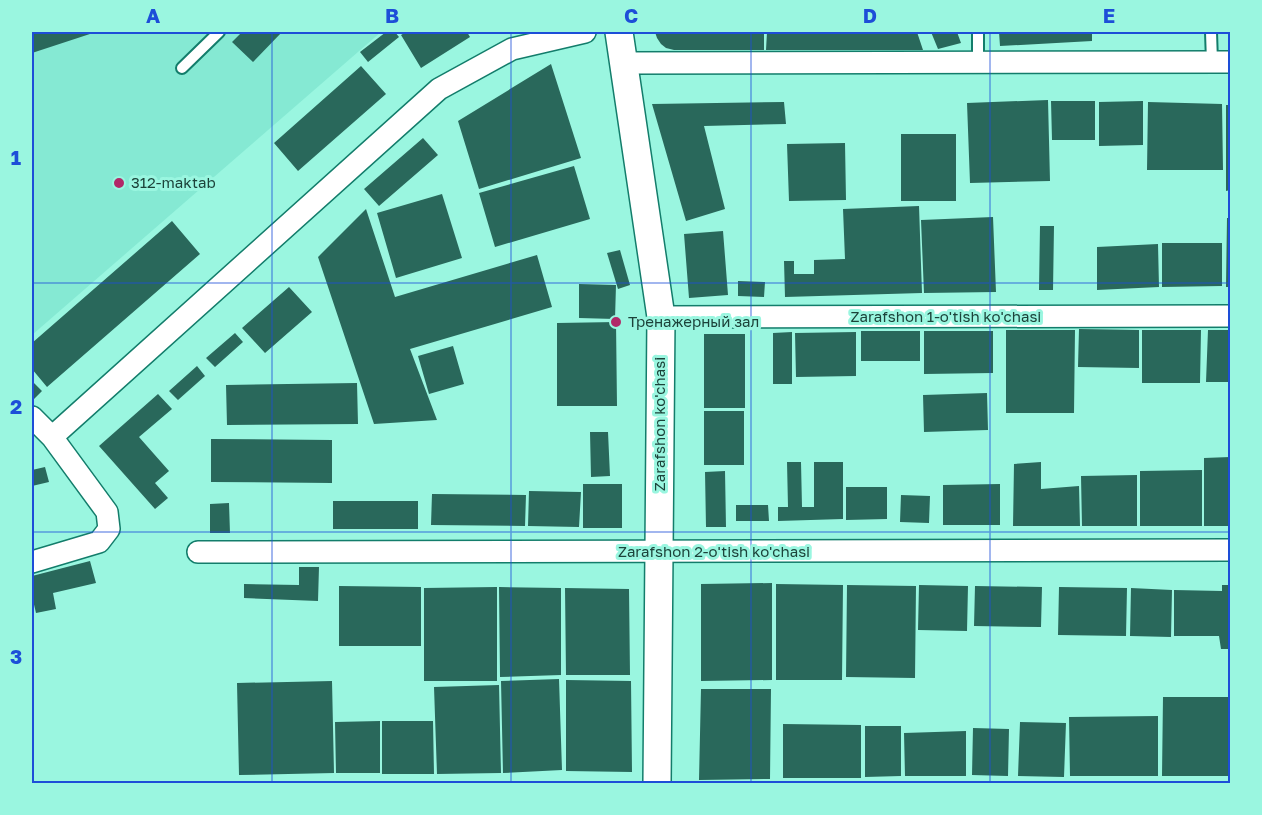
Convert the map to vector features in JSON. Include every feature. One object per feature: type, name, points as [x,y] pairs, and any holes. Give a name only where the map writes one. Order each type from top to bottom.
[{"type":"street","points":[[52,437],[439,89],[512,49],[585,32]]},
{"type":"street","name":"Zarafshon ko'chasi","points":[[619,32],[661,317],[657,783]]},
{"type":"street","points":[[623,63],[1221,62]]},
{"type":"street","name":"Zarafshon 1-o'tish ko'chasi","points":[[661,317],[1230,316]]},
{"type":"street","points":[[32,417],[52,437],[107,512],[109,529],[99,542],[32,562]]},
{"type":"street","name":"Zarafshon 2-o'tish ko'chasi","points":[[198,552],[1230,550]]},
{"type":"lane","points":[[182,68],[219,32]]},
{"type":"lane","points":[[978,32],[978,63]]},
{"type":"lane","points":[[1211,32],[1221,62]]},
{"type":"shaded area","name":"312-maktab","points":[[32,32],[381,32],[32,335]]},
{"type":"building","points":[[32,32],[96,32],[32,53]]},
{"type":"building","points":[[242,32],[282,32],[253,62],[232,42]]},
{"type":"building","points":[[386,32],[395,32],[399,37],[368,62],[360,52]]},
{"type":"building","points":[[406,32],[467,32],[470,37],[421,68],[401,35]]},
{"type":"building","points":[[655,32],[764,32],[764,50],[674,50],[661,44]]},
{"type":"building","points":[[767,32],[917,32],[923,50],[766,50]]},
{"type":"building","points":[[931,32],[957,32],[961,43],[938,49]]},
{"type":"building","points":[[999,32],[1092,32],[1092,41],[1000,46]]},
{"type":"building","points":[[551,64],[581,158],[479,189],[458,121]]},
{"type":"building","points":[[361,66],[386,94],[298,171],[274,143]]},
{"type":"building","points":[[1048,100],[1050,181],[970,183],[967,103]]},
{"type":"building","points":[[1051,101],[1095,101],[1095,140],[1052,140]]},
{"type":"building","points":[[1143,101],[1143,145],[1099,146],[1099,102]]},
{"type":"building","points":[[784,102],[786,124],[704,126],[725,209],[686,221],[652,104]]},
{"type":"building","points":[[1148,102],[1222,104],[1223,170],[1147,170]]},
{"type":"building","points":[[1226,105],[1230,105],[1230,190],[1226,191]]},
{"type":"building","points":[[901,134],[956,134],[956,201],[901,201]]},
{"type":"building","points":[[423,138],[438,155],[379,206],[364,189]]},
{"type":"building","points":[[845,143],[846,200],[789,201],[787,144]]},
{"type":"building","points":[[574,166],[590,219],[495,247],[479,193]]},
{"type":"building","points":[[442,194],[462,258],[396,278],[377,213]]},
{"type":"building","points":[[919,206],[922,293],[785,297],[784,261],[794,261],[794,274],[814,274],[814,260],[845,259],[843,209]]},
{"type":"building","points":[[366,209],[395,297],[537,255],[552,307],[410,349],[437,420],[374,424],[318,257]]},
{"type":"building","points":[[993,217],[996,292],[924,293],[921,220]]},
{"type":"building","points":[[1227,218],[1230,218],[1230,287],[1226,287]]},
{"type":"building","points":[[172,221],[200,254],[47,387],[32,369],[32,343]]},
{"type":"building","points":[[1040,226],[1054,226],[1053,290],[1039,290]]},
{"type":"building","points":[[723,231],[728,295],[689,298],[684,234]]},
{"type":"building","points":[[1162,243],[1222,243],[1222,286],[1162,287]]},
{"type":"building","points":[[1158,244],[1159,287],[1097,290],[1097,247]]},
{"type":"building","points":[[620,250],[630,285],[618,289],[607,253]]},
{"type":"building","points":[[738,281],[765,282],[764,297],[738,296]]},
{"type":"building","points":[[579,284],[616,285],[615,319],[579,318]]},
{"type":"building","points":[[289,287],[312,312],[265,353],[242,328]]},
{"type":"building","points":[[616,322],[617,406],[557,406],[557,323]]},
{"type":"building","points":[[1079,329],[1139,330],[1139,368],[1078,367]]},
{"type":"building","points":[[1006,330],[1075,330],[1074,413],[1006,413]]},
{"type":"building","points":[[1142,330],[1201,330],[1200,383],[1142,383]]},
{"type":"building","points":[[1208,330],[1230,330],[1230,382],[1206,382]]},
{"type":"building","points":[[861,331],[920,331],[920,361],[861,361]]},
{"type":"building","points":[[924,331],[993,331],[993,373],[924,374]]},
{"type":"building","points":[[792,332],[792,384],[773,384],[773,333]]},
{"type":"building","points":[[856,332],[856,376],[796,377],[795,333]]},
{"type":"building","points":[[235,333],[243,342],[215,367],[206,358]]},
{"type":"building","points":[[704,334],[745,334],[745,408],[704,408]]},
{"type":"building","points":[[453,346],[464,384],[429,394],[418,356]]},
{"type":"building","points":[[197,366],[205,376],[178,400],[169,391]]},
{"type":"building","points":[[32,381],[42,391],[32,401]]},
{"type":"building","points":[[357,383],[358,424],[227,425],[226,385]]},
{"type":"building","points":[[987,393],[988,430],[924,432],[923,395]]},
{"type":"building","points":[[158,394],[172,409],[139,437],[169,471],[155,483],[168,498],[155,509],[99,446]]},
{"type":"building","points":[[704,411],[744,411],[744,465],[704,465]]},
{"type":"building","points":[[590,432],[608,432],[610,476],[591,477]]},
{"type":"building","points":[[211,439],[332,440],[332,483],[211,482]]},
{"type":"building","points":[[1230,457],[1230,526],[1204,526],[1204,458]]},
{"type":"building","points":[[787,462],[801,462],[802,507],[814,507],[814,462],[843,462],[843,519],[778,521],[778,507],[788,507]]},
{"type":"building","points":[[1041,462],[1041,489],[1079,486],[1080,526],[1013,526],[1014,464]]},
{"type":"building","points":[[45,467],[49,482],[32,486],[32,470]]},
{"type":"building","points":[[1202,470],[1202,526],[1140,526],[1140,471]]},
{"type":"building","points":[[725,471],[726,527],[706,527],[705,472]]},
{"type":"building","points":[[1137,475],[1137,526],[1082,526],[1081,476]]},
{"type":"building","points":[[583,484],[622,484],[622,528],[583,528]]},
{"type":"building","points":[[1000,484],[1000,525],[943,525],[943,485]]},
{"type":"building","points":[[846,487],[887,487],[887,519],[846,520]]},
{"type":"building","points":[[529,491],[581,492],[579,527],[528,526]]},
{"type":"building","points":[[432,494],[526,495],[525,526],[431,525]]},
{"type":"building","points":[[901,495],[930,496],[929,523],[900,522]]},
{"type":"building","points":[[333,501],[418,501],[418,529],[333,529]]},
{"type":"building","points":[[229,503],[230,533],[210,533],[210,504]]},
{"type":"building","points":[[736,505],[768,505],[769,521],[736,521]]},
{"type":"building","points":[[90,561],[96,583],[53,593],[56,609],[36,613],[32,596],[32,576]]},
{"type":"building","points":[[299,567],[319,567],[318,601],[244,598],[244,584],[299,585]]},
{"type":"building","points":[[772,583],[772,680],[701,681],[701,584]]},
{"type":"building","points":[[776,584],[843,585],[842,680],[776,680]]},
{"type":"building","points":[[847,585],[916,586],[915,678],[846,677]]},
{"type":"building","points":[[919,585],[968,586],[967,631],[918,630]]},
{"type":"building","points":[[1222,585],[1230,585],[1230,649],[1221,649],[1219,636],[1174,636],[1174,590],[1222,591]]},
{"type":"building","points":[[339,586],[421,587],[421,646],[339,646]]},
{"type":"building","points":[[975,586],[1042,587],[1041,627],[974,626]]},
{"type":"building","points":[[497,587],[497,681],[424,681],[424,588]]},
{"type":"building","points":[[499,587],[561,588],[561,675],[500,677]]},
{"type":"building","points":[[1059,587],[1127,588],[1126,636],[1058,635]]},
{"type":"building","points":[[565,588],[629,589],[630,675],[566,675]]},
{"type":"building","points":[[1131,588],[1172,590],[1171,637],[1130,636]]},
{"type":"building","points":[[559,679],[562,770],[503,773],[501,681]]},
{"type":"building","points":[[566,680],[631,681],[632,772],[566,771]]},
{"type":"building","points":[[332,681],[334,773],[239,775],[237,683]]},
{"type":"building","points":[[499,685],[501,773],[437,774],[434,687]]},
{"type":"building","points":[[701,689],[771,689],[770,779],[699,780]]},
{"type":"building","points":[[1163,697],[1230,697],[1230,776],[1162,776]]},
{"type":"building","points":[[1158,716],[1158,776],[1070,776],[1069,717]]},
{"type":"building","points":[[380,721],[380,773],[336,773],[335,722]]},
{"type":"building","points":[[382,721],[433,721],[434,774],[382,774]]},
{"type":"building","points":[[1020,722],[1066,723],[1064,777],[1018,776]]},
{"type":"building","points":[[783,724],[861,725],[861,778],[783,778]]},
{"type":"building","points":[[865,726],[901,726],[901,776],[865,777]]},
{"type":"building","points":[[973,728],[1009,729],[1008,776],[972,775]]},
{"type":"building","points":[[966,731],[966,776],[905,776],[904,733]]},
{"type":"place","name":"312-maktab","points":[[119,183]]},
{"type":"place","name":"Тренажерный зал","points":[[616,322]]}]
